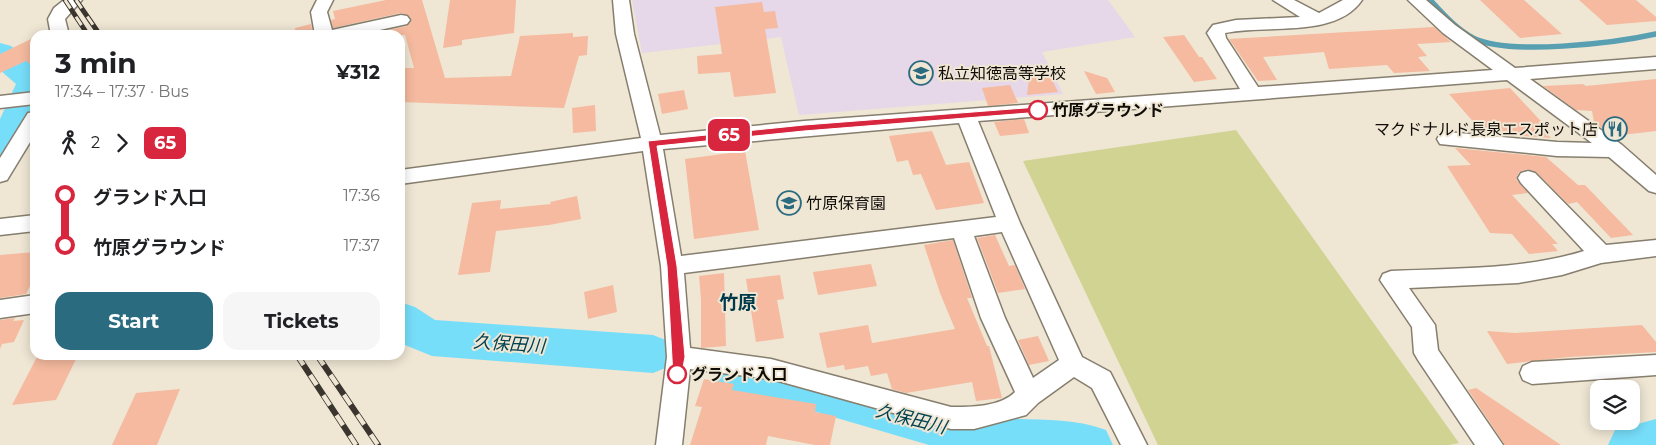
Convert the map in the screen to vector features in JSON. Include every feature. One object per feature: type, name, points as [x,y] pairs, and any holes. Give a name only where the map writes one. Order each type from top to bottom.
[{"type":"street","points":[[57,30],[54,24],[56,16],[74,0]]},
{"type":"street","points":[[323,30],[319,12],[325,0]]},
{"type":"street","points":[[621,0],[625,34],[652,143],[672,266],[679,357],[669,445]]},
{"type":"street","points":[[1281,0],[1319,20]]},
{"type":"street","points":[[1254,94],[1217,38],[1216,33],[1219,30],[1319,20],[1339,13],[1354,0]]},
{"type":"street","points":[[1416,0],[1449,29],[1615,150],[1656,186]]},
{"type":"street","points":[[355,30],[401,20]]},
{"type":"street","points":[[405,176],[591,153],[652,143],[804,128],[1656,63]]},
{"type":"street","points":[[3,101],[30,98]]},
{"type":"street","points":[[966,116],[1009,223],[1073,364],[1101,380],[1134,445]]},
{"type":"street","points":[[0,175],[30,126]]},
{"type":"street","points":[[1447,139],[1557,149],[1615,150]]},
{"type":"street","points":[[1528,178],[1602,254]]},
{"type":"street","points":[[672,266],[1009,223]]},
{"type":"street","points":[[0,227],[30,224]]},
{"type":"street","points":[[961,229],[993,318],[1029,395]]},
{"type":"street","points":[[1490,445],[1426,353],[1423,325],[1391,280],[1518,274],[1562,266],[1602,254],[1656,248]]},
{"type":"street","points":[[0,309],[30,305]]},
{"type":"street","points":[[679,357],[771,369],[950,418],[974,418],[1016,407],[1029,395],[1073,364]]},
{"type":"street","points":[[1532,373],[1656,365]]},
{"type":"shaded area","name":"私立知徳高等学校","points":[[632,0],[1108,0],[1135,37],[1042,52],[1063,94],[799,115],[781,37],[642,53]]},
{"type":"green space","name":"竹原グラウンド","points":[[1236,130],[1459,443],[1449,445],[1158,445],[1023,161]]},
{"type":"building","points":[[386,0],[422,0],[445,78],[511,76],[520,36],[573,33],[573,37],[588,36],[587,55],[579,56],[564,108],[405,102],[405,68],[414,68],[405,30],[389,30],[407,26],[412,20],[408,15],[401,13],[333,28],[331,20],[335,19],[333,11]]},
{"type":"building","points":[[450,0],[516,0],[514,33],[462,40],[462,45],[443,48]]},
{"type":"building","points":[[1480,0],[1524,0],[1562,34],[1520,38]]},
{"type":"building","points":[[1579,0],[1636,0],[1656,17],[1656,21],[1607,25]]},
{"type":"building","points":[[762,2],[764,12],[775,11],[778,28],[765,29],[776,93],[734,97],[730,72],[698,74],[697,56],[722,54],[715,7]]},
{"type":"building","points":[[311,24],[312,30],[295,30],[295,28]]},
{"type":"building","points":[[1434,27],[1451,42],[1417,44],[1427,56],[1418,57],[1430,71],[1394,73],[1387,65],[1329,69],[1324,52],[1263,57],[1277,80],[1258,81],[1229,39]]},
{"type":"building","points":[[1184,35],[1217,79],[1194,82],[1163,37]]},
{"type":"building","points":[[30,39],[30,64],[26,61],[0,73],[0,54]]},
{"type":"building","points":[[1047,69],[1058,92],[1027,95],[1030,71]]},
{"type":"building","points":[[1084,71],[1107,78],[1115,92],[1096,94]]},
{"type":"building","points":[[1656,79],[1656,131],[1613,136],[1594,122],[1592,111],[1576,110],[1543,86],[1583,84],[1586,86]]},
{"type":"building","points":[[1010,85],[1018,103],[988,106],[982,88]]},
{"type":"building","points":[[1510,88],[1551,132],[1545,132],[1551,138],[1483,133],[1449,94]]},
{"type":"building","points":[[684,90],[688,109],[662,114],[658,94]]},
{"type":"building","points":[[595,105],[596,131],[573,133],[572,108]]},
{"type":"building","points":[[1024,119],[1029,133],[1000,136],[994,122]]},
{"type":"building","points":[[932,131],[946,165],[969,162],[984,203],[936,210],[921,174],[913,175],[908,160],[897,162],[889,136]]},
{"type":"building","points":[[1455,148],[1546,157],[1578,185],[1585,185],[1633,235],[1611,238],[1577,202],[1568,204],[1536,172],[1527,169],[1519,172],[1516,179],[1528,193],[1512,195],[1558,244],[1552,244],[1558,251],[1529,254],[1512,234],[1490,233],[1447,166],[1471,165]]},
{"type":"building","points":[[745,151],[759,230],[694,239],[685,159]]},
{"type":"building","points":[[577,196],[581,219],[496,231],[490,272],[458,275],[472,203],[501,200],[500,209],[551,204],[550,202]]},
{"type":"building","points":[[995,235],[1009,266],[1015,265],[1025,289],[998,293],[977,238]]},
{"type":"building","points":[[953,240],[972,298],[967,298],[987,346],[989,346],[1002,398],[976,401],[972,382],[906,393],[892,389],[887,373],[871,376],[868,366],[845,370],[844,365],[827,368],[819,333],[868,325],[872,343],[955,329],[940,293],[924,245]]},
{"type":"building","points":[[30,252],[30,286],[26,294],[0,298],[0,255]]},
{"type":"building","points":[[871,264],[877,286],[818,295],[813,272]]},
{"type":"building","points":[[724,273],[726,346],[701,348],[699,276]]},
{"type":"building","points":[[780,275],[784,299],[777,300],[784,338],[756,342],[746,279]]},
{"type":"building","points":[[613,285],[617,312],[588,319],[584,292]]},
{"type":"building","points":[[15,318],[13,321],[24,320],[14,342],[2,344],[0,349],[0,320]]},
{"type":"building","points":[[1642,325],[1656,342],[1656,352],[1569,357],[1507,364],[1487,331],[1515,333]]},
{"type":"building","points":[[1038,336],[1049,361],[1029,365],[1018,340]]},
{"type":"building","points":[[35,360],[76,360],[56,400],[12,405]]},
{"type":"building","points":[[704,379],[734,384],[732,390],[816,404],[815,412],[836,416],[830,445],[815,445],[768,436],[766,445],[690,445],[702,407],[695,406]]},
{"type":"building","points":[[1476,388],[1561,445],[1505,445],[1468,390]]},
{"type":"building","points":[[180,389],[157,445],[112,445],[136,393]]},
{"type":"waterway","points":[[1430,0],[1461,30],[1473,38],[1490,43],[1511,46],[1563,46],[1616,41],[1656,34]]},
{"type":"waterway","name":"久保田川","points":[[0,53],[30,77]]},
{"type":"waterway","name":"久保田川","points":[[0,148],[21,114],[30,88]]},
{"type":"waterway","name":"久保田川","points":[[405,323],[416,331],[432,338],[653,354]]},
{"type":"waterway","name":"久保田川","points":[[736,376],[772,380],[843,399],[887,414],[983,437],[1089,445]]},
{"type":"waterway","name":"久保田川","points":[[1632,445],[1656,440]]},
{"type":"railway","points":[[65,0],[85,30]]},
{"type":"railway","points":[[76,0],[97,30]]},
{"type":"railway","points":[[300,360],[356,445]]},
{"type":"railway","points":[[320,360],[378,445]]},
{"type":"bus line","name":"65","points":[[677,374],[679,357],[672,266],[652,143],[804,128],[1038,110]]},
{"type":"place","name":"私立知徳高等学校","points":[[921,73]]},
{"type":"place","name":"竹原グラウンド","points":[[1038,110]]},
{"type":"place","name":"マクドナルド長泉エスポット店","points":[[1615,129]]},
{"type":"place","name":"竹原保育園","points":[[789,203]]},
{"type":"place","name":"グランド入口","points":[[677,374]]},
{"type":"district","name":"竹原","points":[[738,302]]}]
